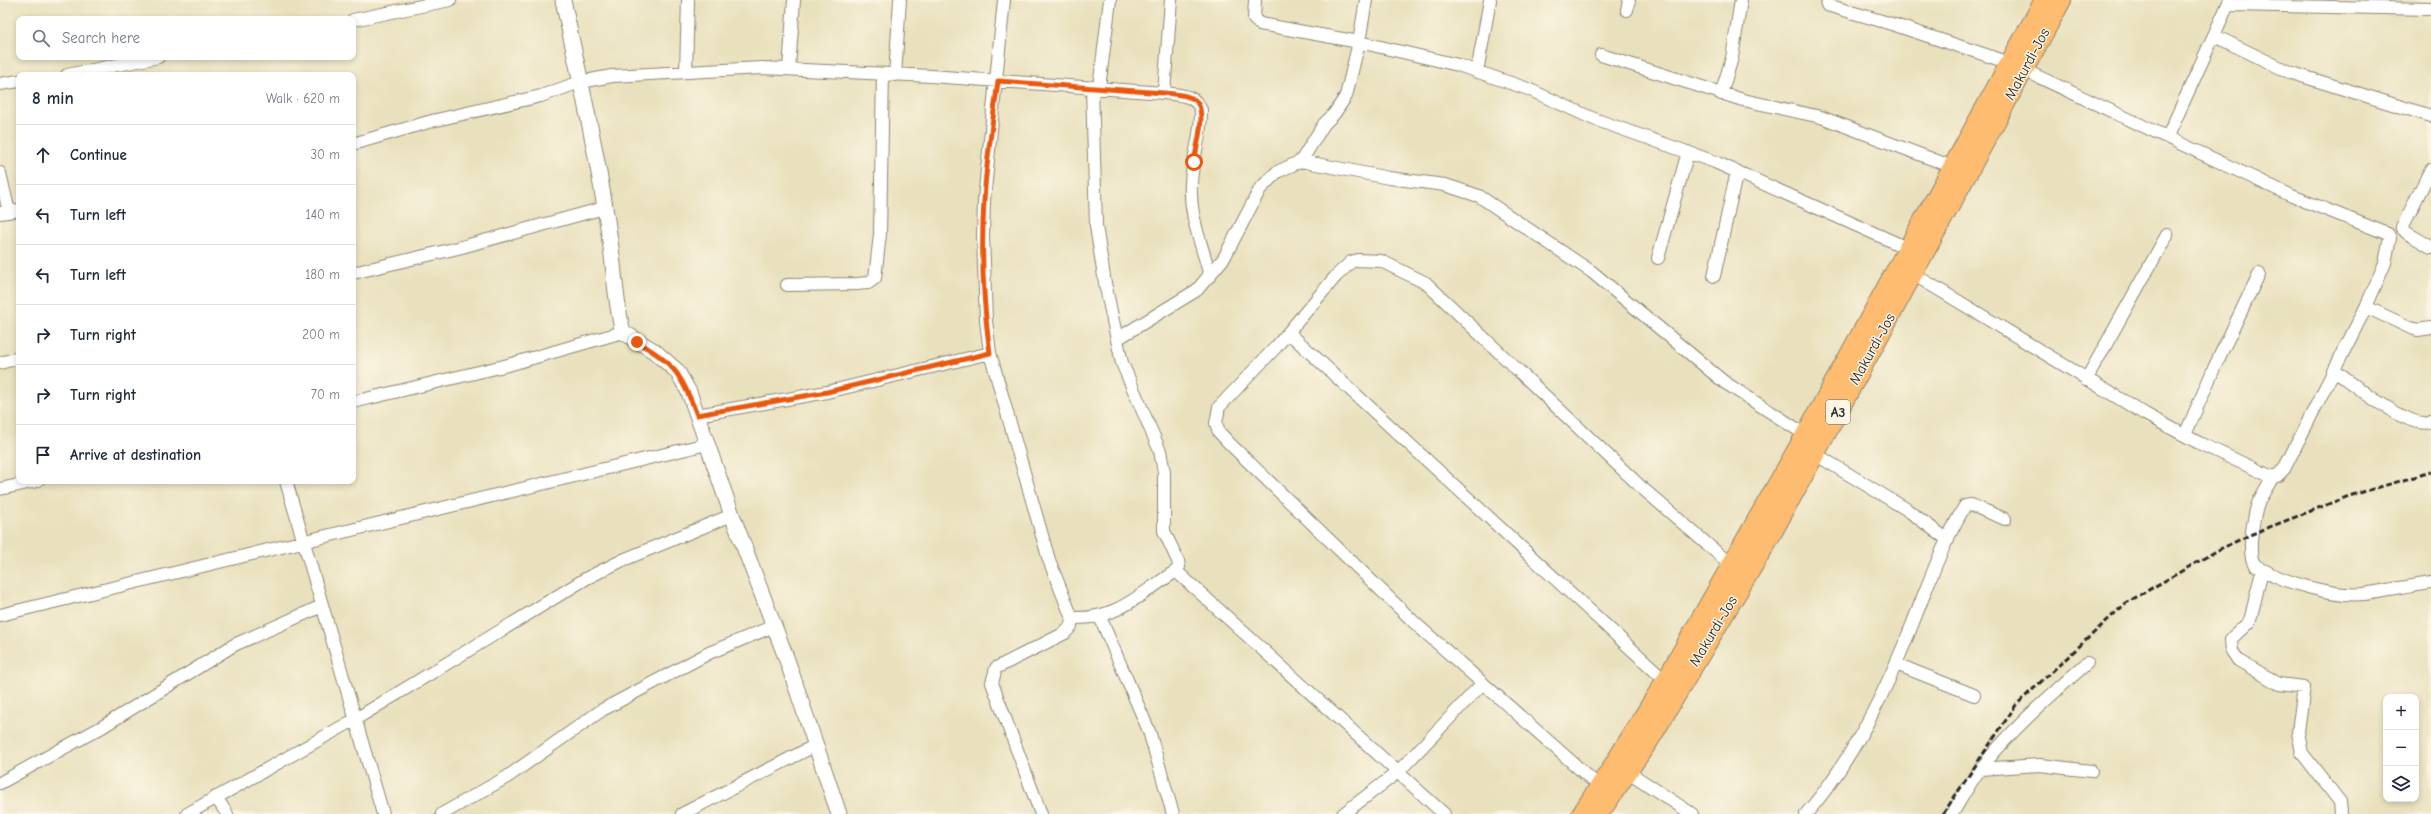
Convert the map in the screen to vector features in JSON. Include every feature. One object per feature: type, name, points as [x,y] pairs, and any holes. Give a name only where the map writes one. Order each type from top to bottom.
[{"type":"highway","name":"Makurdi-Jos","points":[[1582,814],[1666,681],[1815,454],[1912,274],[2017,66],[2045,0]]},
{"type":"highway","name":"Makurdi-Jos","points":[[1598,814],[1650,738],[1738,571],[1806,435],[1907,248],[1953,167],[2017,66],[2062,0]]},
{"type":"street","points":[[356,19],[450,0]]},
{"type":"street","points":[[563,0],[610,241],[617,307],[623,332],[654,352],[677,370],[697,415],[732,515],[774,626],[839,814]]},
{"type":"street","points":[[686,72],[688,0]]},
{"type":"street","points":[[789,69],[794,0]]},
{"type":"street","points":[[787,285],[857,284],[868,283],[875,278],[880,234],[889,74],[900,0]]},
{"type":"street","points":[[1004,0],[998,81],[984,200],[982,236],[986,321],[990,353],[1049,560],[1072,618],[1071,626],[1065,633],[996,668],[992,683],[1041,814]]},
{"type":"street","points":[[1072,618],[1100,617],[1122,608],[1176,571],[1179,567],[1178,561],[1164,531],[1164,472],[1160,451],[1122,363],[1116,339],[1096,226],[1095,87],[1110,0]]},
{"type":"street","points":[[1164,93],[1171,0]]},
{"type":"street","points":[[1255,0],[1254,20],[1260,24],[1359,42],[1477,72],[1528,89],[1594,119],[1737,171],[1907,248]]},
{"type":"street","points":[[1116,339],[1197,290],[1224,258],[1260,189],[1277,172],[1301,161],[1324,124],[1334,114],[1346,96],[1359,42],[1366,0]]},
{"type":"street","points":[[1477,72],[1490,0]]},
{"type":"street","points":[[1721,94],[1732,58],[1741,0]]},
{"type":"street","points":[[2168,136],[2230,2],[2431,9]]},
{"type":"street","points":[[1827,5],[1895,24],[2017,66],[2168,136],[2292,196],[2388,234],[2390,238],[2385,263],[2366,308],[2333,370],[2284,469],[2280,474],[2273,476],[2264,474],[2185,435],[2086,380],[1912,274]]},
{"type":"street","points":[[2215,36],[2289,72],[2431,116]]},
{"type":"street","points":[[1601,55],[1721,94],[1820,117],[1953,167]]},
{"type":"street","points":[[82,72],[143,60]]},
{"type":"street","points":[[356,143],[432,121],[541,96],[580,82],[612,76],[762,68],[889,74],[1095,87],[1164,93],[1189,97],[1196,100],[1200,110],[1201,120],[1191,183],[1194,225],[1210,276]]},
{"type":"street","points":[[0,84],[16,81]]},
{"type":"street","points":[[1658,258],[1688,152]]},
{"type":"street","points":[[1301,161],[1390,178],[1445,185],[1479,196],[1592,272],[1724,382],[1806,435]]},
{"type":"street","points":[[2431,170],[2402,228],[2407,233],[2431,247]]},
{"type":"street","points":[[1714,276],[1737,171]]},
{"type":"street","points":[[0,173],[9,212]]},
{"type":"street","points":[[356,272],[458,248],[604,208]]},
{"type":"street","points":[[2086,380],[2166,235]]},
{"type":"street","points":[[1203,250],[1224,258]]},
{"type":"street","points":[[1600,787],[1411,620],[1219,432],[1216,423],[1219,407],[1289,333],[1336,276],[1351,262],[1358,260],[1381,261],[1426,283],[1641,487],[1738,571]]},
{"type":"street","points":[[2185,435],[2214,366],[2259,274]]},
{"type":"street","points":[[2366,308],[2411,328],[2418,330],[2431,328]]},
{"type":"street","points":[[356,401],[508,365],[623,332]]},
{"type":"street","points":[[1289,333],[1666,681]]},
{"type":"street","points":[[697,415],[827,392],[990,353]]},
{"type":"street","points":[[0,363],[16,359]]},
{"type":"street","points":[[2333,370],[2399,415],[2416,423],[2431,421]]},
{"type":"street","points":[[0,615],[707,444]]},
{"type":"street","points":[[1815,454],[1906,509],[1948,540]]},
{"type":"street","points":[[2273,476],[2259,501],[2252,534],[2251,558],[2255,565],[2262,570],[2280,577],[2337,593],[2363,594],[2431,583]]},
{"type":"street","points":[[0,489],[22,484]]},
{"type":"street","points":[[287,484],[354,720],[383,814]]},
{"type":"street","points":[[1806,814],[1847,757],[1896,664],[1962,510],[1967,505],[2005,519]]},
{"type":"street","points":[[187,814],[354,720],[587,578],[623,560],[732,515]]},
{"type":"street","points":[[2262,570],[2251,617],[2249,622],[2231,639],[2232,651],[2238,660],[2279,684],[2304,687],[2298,723],[2299,746],[2302,753],[2340,802],[2341,814]]},
{"type":"street","points":[[1176,571],[1444,814]]},
{"type":"street","points":[[0,783],[102,727],[234,645],[260,631],[322,606]]},
{"type":"street","points":[[1100,617],[1148,731],[1173,814]]},
{"type":"street","points":[[442,814],[507,777],[602,710],[708,654],[774,626]]},
{"type":"street","points":[[1952,814],[1980,769],[1999,746],[2050,694],[2087,662]]},
{"type":"street","points":[[1896,664],[1974,695]]},
{"type":"street","points":[[1343,814],[1398,772],[1482,684]]},
{"type":"street","points":[[682,814],[816,745]]},
{"type":"street","points":[[1980,769],[2040,765],[2091,771]]},
{"type":"street","points":[[1627,771],[1692,814]]},
{"type":"street","points":[[216,797],[227,814]]},
{"type":"railway","points":[[1943,814],[2016,705],[2126,603],[2220,549],[2252,534],[2349,496],[2431,472]]},
{"type":"route","points":[[637,342],[654,352],[677,370],[689,392],[697,415],[827,392],[990,353],[986,321],[982,236],[984,200],[998,81],[1164,93],[1189,97],[1196,100],[1199,105],[1201,120],[1194,162]]}]
